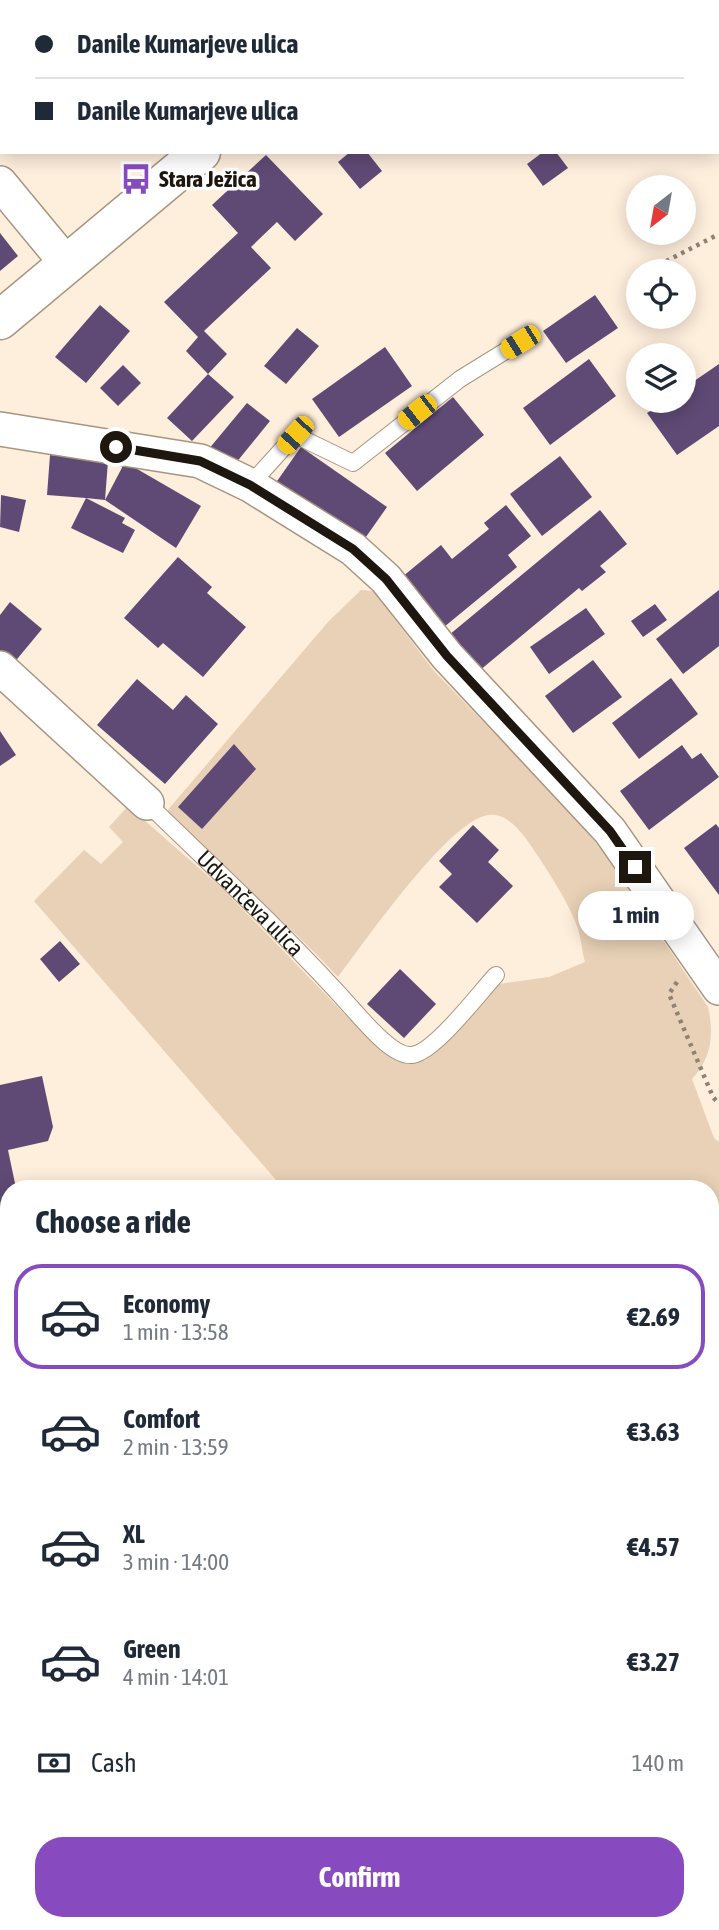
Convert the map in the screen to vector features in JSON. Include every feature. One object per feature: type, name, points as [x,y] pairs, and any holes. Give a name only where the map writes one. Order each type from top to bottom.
[{"type":"main road","points":[[0,320],[199,154]]},
{"type":"street","points":[[1,186],[68,264]]},
{"type":"street","points":[[0,429],[200,461],[250,485],[353,549],[386,579],[447,656],[610,831],[719,988]]},
{"type":"street","name":"Udvančeva ulica","points":[[0,668],[147,803]]},
{"type":"lane","points":[[250,485],[295,435],[353,463],[460,379],[520,342]]},
{"type":"lane","name":"Udvančeva ulica","points":[[147,803],[309,959],[376,1036],[409,1056],[424,1052],[496,975]]},
{"type":"path","points":[[670,259],[719,234]]},
{"type":"path","points":[[695,955],[669,994],[713,1097],[719,1104]]},
{"type":"shaded area","points":[[361,590],[373,591],[434,671],[564,805],[606,855],[708,1007],[710,1045],[704,1062],[692,1079],[714,1138],[719,1142],[719,1180],[276,1180],[34,901],[84,850],[101,864],[123,842],[109,827],[128,806],[223,889],[370,1040],[392,1058],[407,1064],[426,1060],[499,984],[549,977],[585,962],[577,926],[549,873],[518,828],[496,815],[488,815],[471,822],[451,838],[386,912],[338,977],[167,811],[328,622]]},
{"type":"building","points":[[348,154],[369,154],[382,171],[360,189],[338,162]]},
{"type":"building","points":[[540,154],[558,154],[568,168],[543,186],[527,164]]},
{"type":"building","points":[[266,155],[323,214],[295,241],[277,222],[251,247],[271,268],[204,331],[227,354],[208,374],[186,351],[198,337],[164,302],[238,233],[212,205]]},
{"type":"building","points":[[0,233],[18,256],[0,271]]},
{"type":"building","points":[[595,295],[618,328],[566,363],[543,331]]},
{"type":"building","points":[[100,305],[130,331],[86,383],[55,357]]},
{"type":"building","points":[[297,328],[319,346],[286,384],[264,366]]},
{"type":"building","points":[[385,347],[412,386],[339,437],[312,399]]},
{"type":"building","points":[[589,359],[616,396],[550,445],[523,408]]},
{"type":"building","points":[[719,364],[719,426],[677,455],[647,413],[696,413],[696,380]]},
{"type":"building","points":[[123,365],[141,383],[118,406],[100,388]]},
{"type":"building","points":[[208,374],[234,397],[192,441],[167,418]]},
{"type":"building","points":[[453,397],[484,435],[417,491],[385,453]]},
{"type":"building","points":[[247,403],[270,421],[231,469],[208,450]]},
{"type":"building","points":[[301,447],[387,507],[361,544],[275,484]]},
{"type":"building","points":[[50,455],[108,461],[105,500],[47,495]]},
{"type":"building","points":[[560,456],[592,497],[542,536],[510,494]]},
{"type":"building","points":[[125,462],[201,506],[176,548],[105,500]]},
{"type":"building","points":[[1,495],[26,500],[19,532],[0,527]]},
{"type":"building","points":[[86,498],[125,518],[122,523],[135,530],[123,553],[71,528]]},
{"type":"building","points":[[506,505],[531,536],[508,555],[517,567],[444,627],[402,577],[441,545],[452,559],[489,529],[484,523]]},
{"type":"building","points":[[600,510],[627,544],[600,566],[606,572],[582,591],[579,588],[479,671],[449,635]]},
{"type":"building","points":[[178,557],[212,587],[207,593],[246,627],[203,677],[163,643],[158,648],[124,618]]},
{"type":"building","points":[[719,590],[719,646],[683,674],[656,639]]},
{"type":"building","points":[[10,602],[42,629],[13,664],[0,653],[0,615]]},
{"type":"building","points":[[655,604],[667,620],[643,637],[631,621]]},
{"type":"building","points":[[586,608],[605,634],[549,674],[530,647]]},
{"type":"building","points":[[593,660],[622,697],[573,733],[545,696]]},
{"type":"building","points":[[671,678],[698,714],[639,759],[612,723]]},
{"type":"building","points":[[137,679],[173,710],[186,695],[218,724],[165,784],[97,725]]},
{"type":"building","points":[[0,731],[16,755],[0,766]]},
{"type":"building","points":[[234,744],[256,769],[202,829],[178,807]]},
{"type":"building","points":[[682,745],[692,759],[701,753],[719,777],[649,830],[620,791]]},
{"type":"building","points":[[716,824],[719,828],[719,895],[684,848]]},
{"type":"building","points":[[473,825],[499,850],[488,862],[513,886],[477,923],[439,887],[452,874],[439,861]]},
{"type":"building","points":[[60,941],[80,964],[59,982],[40,959]]},
{"type":"building","points":[[400,969],[436,1004],[404,1038],[367,1004]]},
{"type":"building","points":[[42,1076],[53,1127],[48,1141],[8,1150],[14,1180],[0,1180],[0,1085]]},
{"type":"place","name":"Stara Ježica","points":[[136,179]]},
{"type":"route","points":[[116,447],[200,461],[250,485],[353,549],[386,579],[447,656],[610,831],[635,867]]}]
